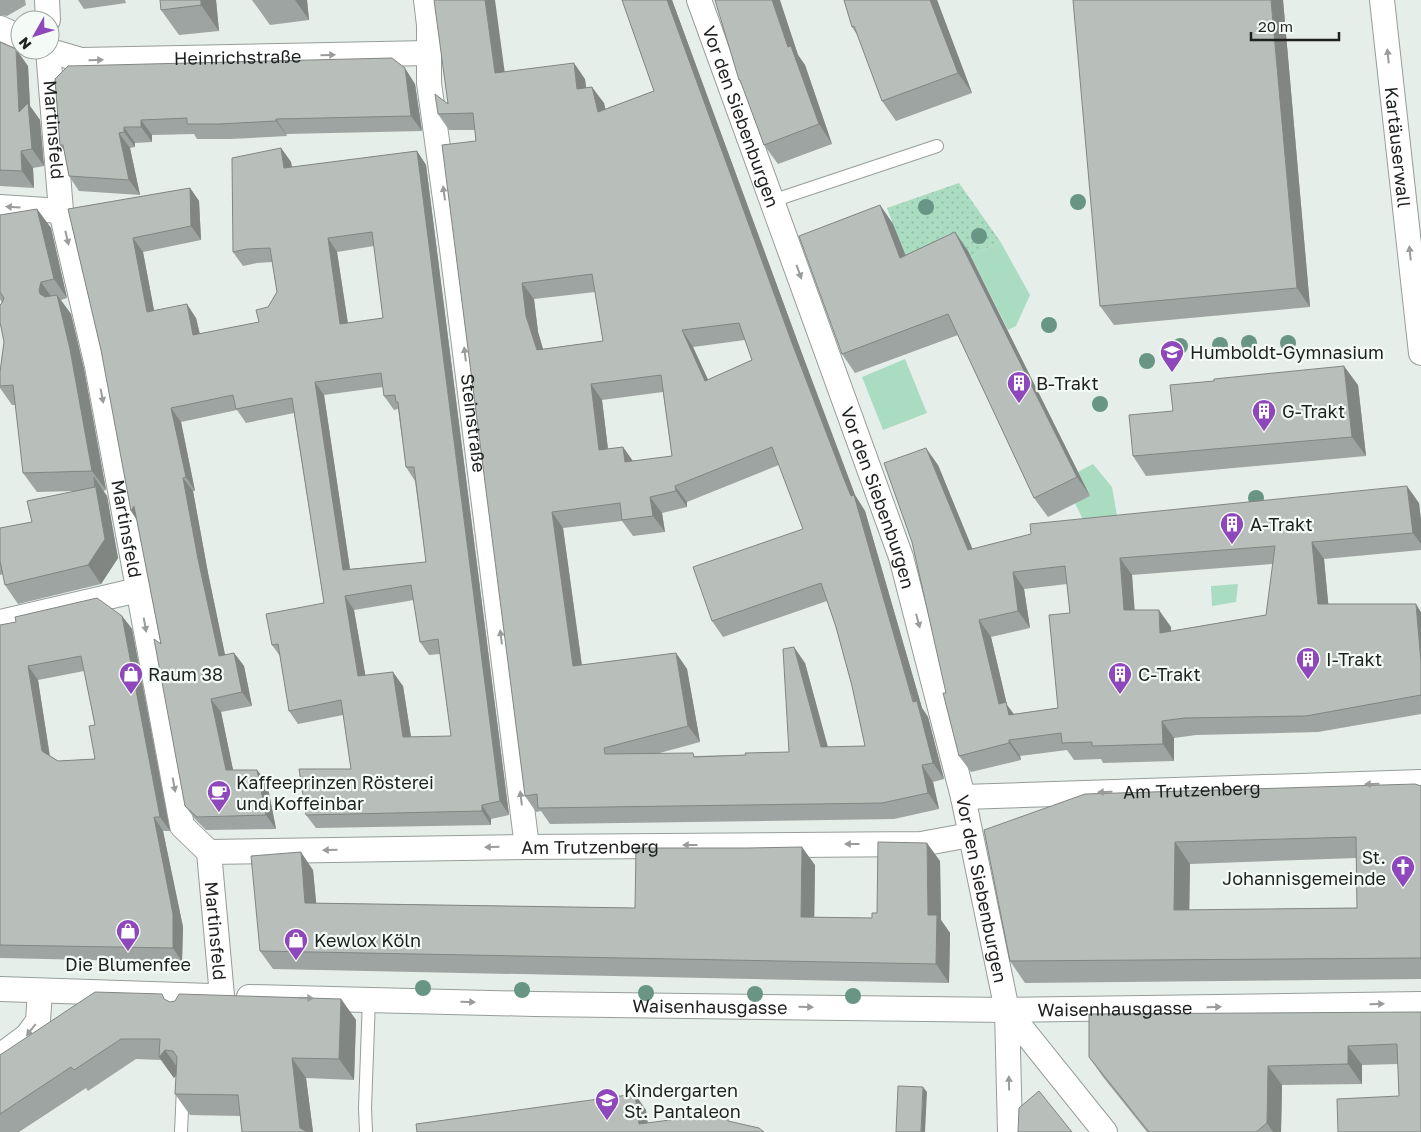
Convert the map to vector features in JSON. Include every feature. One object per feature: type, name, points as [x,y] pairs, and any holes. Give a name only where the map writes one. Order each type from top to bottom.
[{"type":"street","name":"Steinstraße","points":[[426,0],[429,25],[429,83],[528,847]]},
{"type":"street","name":"Vor den Siebenburgen","points":[[699,0],[901,557],[963,797],[1007,1010],[1010,1132]]},
{"type":"street","name":"Kartäuserwall","points":[[1382,0],[1421,353]]},
{"type":"street","name":"Heinrichstraße","points":[[60,54],[81,60],[429,53]]},
{"type":"street","name":"Martinsfeld","points":[[49,60],[61,211],[75,304],[97,366],[182,826],[210,852],[222,996]]},
{"type":"street","points":[[0,206],[61,211]]},
{"type":"street","points":[[0,622],[138,590]]},
{"type":"street","name":"Am Trutzenberg","points":[[963,797],[1421,782]]},
{"type":"street","name":"Am Trutzenberg","points":[[210,852],[921,844],[970,835]]},
{"type":"street","name":"Waisenhausgasse","points":[[0,989],[185,1000],[222,996],[534,1004],[1007,1010],[1421,1004]]},
{"type":"street","points":[[0,1056],[27,1036],[38,1021],[40,991]]},
{"type":"street","points":[[1007,1010],[1105,1132]]},
{"type":"lane","points":[[772,201],[937,146]]},
{"type":"lane","points":[[366,1132],[365,1108],[369,999]]},
{"type":"lane","points":[[181,1132],[183,1078]]},
{"type":"green space","points":[[959,183],[1000,241],[971,257],[910,269],[887,208]]},
{"type":"green space","points":[[1000,241],[1030,295],[1016,326],[1008,330],[971,257]]},
{"type":"green space","points":[[905,359],[927,413],[883,430],[862,377]]},
{"type":"green space","points":[[1093,464],[1112,487],[1120,533],[1091,536],[1075,503],[1090,496],[1078,472]]},
{"type":"green space","points":[[1238,584],[1236,602],[1212,606],[1211,586]]},
{"type":"building","points":[[160,0],[201,0],[201,5],[161,10]]},
{"type":"building","points":[[434,0],[485,0],[495,73],[574,63],[577,89],[592,87],[598,112],[654,91],[622,0],[667,0],[792,343],[844,479],[851,496],[854,495],[913,702],[917,701],[933,763],[922,765],[928,793],[882,803],[538,808],[537,794],[525,796],[442,145],[476,141],[473,113],[438,114],[435,94],[448,104]],"holes":[[[592,274],[603,341],[537,350],[526,316],[522,283]],[[739,323],[752,360],[705,381],[682,330]],[[661,375],[672,456],[625,462],[623,447],[599,450],[591,384]],[[772,447],[803,529],[693,567],[712,621],[821,583],[836,627],[852,686],[865,746],[821,747],[794,647],[783,649],[789,752],[694,757],[693,753],[605,754],[604,748],[688,726],[676,653],[573,666],[552,512],[620,503],[622,520],[653,516],[650,497],[676,491],[675,486]]]},
{"type":"building","points":[[715,0],[772,0],[788,47],[791,46],[819,124],[764,145],[739,80]]},
{"type":"building","points":[[844,0],[930,0],[958,73],[882,101],[854,26],[852,27]]},
{"type":"building","points":[[1073,0],[1271,0],[1297,288],[1100,306]]},
{"type":"building","points":[[0,42],[10,46],[10,60],[17,60],[19,112],[28,103],[32,149],[21,151],[22,171],[0,170]]},
{"type":"building","points":[[392,58],[405,68],[411,116],[276,119],[276,121],[219,124],[187,124],[187,118],[141,120],[141,127],[124,127],[124,132],[119,133],[129,180],[69,176],[63,145],[60,145],[55,79],[68,66]]},
{"type":"building","points":[[281,148],[284,168],[417,151],[500,801],[482,805],[482,811],[306,815],[299,769],[351,769],[341,700],[289,711],[278,644],[272,645],[266,614],[324,603],[292,398],[236,409],[233,395],[171,408],[186,477],[183,478],[198,559],[219,656],[234,653],[242,692],[211,699],[226,770],[257,770],[266,815],[197,817],[185,806],[154,639],[161,644],[134,506],[131,511],[101,350],[68,209],[190,188],[191,226],[133,238],[147,312],[187,304],[193,335],[259,322],[256,310],[268,307],[277,292],[270,248],[233,252],[232,158]],"holes":[[[372,232],[383,318],[340,324],[328,238]],[[381,373],[384,396],[395,395],[396,402],[398,402],[406,467],[414,467],[426,562],[343,570],[315,382]],[[411,585],[420,642],[438,639],[451,736],[403,737],[393,672],[358,676],[345,596]]]},
{"type":"building","points":[[880,205],[900,258],[955,232],[1077,477],[1034,498],[948,314],[842,354],[799,236]]},
{"type":"building","points":[[37,209],[54,279],[41,282],[39,290],[40,294],[45,297],[57,295],[70,349],[92,471],[23,473],[13,385],[0,386],[4,342],[0,322],[0,305],[4,298],[0,292],[0,215]]},
{"type":"building","name":"G-Trakt","points":[[1344,366],[1352,437],[1133,456],[1129,415],[1173,411],[1170,385]]},
{"type":"building","points":[[926,448],[968,550],[1031,534],[1030,524],[1407,486],[1413,533],[1312,542],[1318,604],[1416,604],[1421,662],[1421,695],[1306,716],[1184,718],[1162,721],[1163,744],[1092,746],[1092,742],[1062,743],[1061,733],[1009,740],[1009,743],[959,756],[943,693],[946,693],[912,542],[884,463]],"holes":[[[1275,546],[1266,615],[1160,633],[1159,610],[1124,610],[1120,558]],[[1065,566],[1070,613],[1049,615],[1058,708],[1009,715],[1006,702],[999,704],[979,620],[1018,611],[1013,572]]]},
{"type":"building","points":[[94,477],[105,539],[88,565],[5,585],[0,561],[0,528],[32,522],[27,501],[95,487]]},
{"type":"building","points":[[97,598],[122,616],[160,817],[154,817],[173,914],[173,948],[0,945],[0,625],[16,622],[15,617]],"holes":[[[81,656],[95,725],[89,726],[95,759],[58,761],[42,751],[28,666]]]},
{"type":"building","points":[[1415,784],[1421,786],[1421,958],[1010,961],[984,830],[1085,794]],"holes":[[[1356,837],[1357,908],[1174,910],[1175,842]]]},
{"type":"building","points":[[878,842],[927,843],[928,915],[937,915],[936,964],[260,951],[251,856],[301,852],[305,903],[635,908],[636,848],[802,847],[801,917],[872,918],[872,913],[877,913]]},
{"type":"building","points":[[95,992],[162,994],[164,999],[170,1002],[175,1001],[179,994],[341,999],[339,1059],[292,1058],[300,1128],[307,1132],[242,1132],[238,1095],[175,1094],[177,1057],[173,1051],[165,1050],[159,1057],[160,1039],[121,1039],[74,1070],[71,1067],[0,1114],[0,1055]]},
{"type":"building","points":[[1421,1012],[1421,1132],[1338,1132],[1337,1099],[1399,1096],[1397,1044],[1348,1046],[1348,1064],[1268,1066],[1267,1123],[1256,1132],[1149,1132],[1089,1057],[1089,1014]]},
{"type":"building","points":[[898,1086],[923,1087],[921,1132],[896,1132]]},
{"type":"building","points":[[1039,1091],[1072,1132],[1018,1132],[1019,1108]]},
{"type":"building","points":[[635,1094],[639,1124],[670,1120],[681,1114],[702,1111],[728,1118],[728,1121],[759,1128],[764,1132],[417,1132],[416,1124]]},
{"type":"place","name":"Humboldt-Gymnasium","points":[[1172,373]]},
{"type":"place","name":"B-Trakt","points":[[1019,404]]},
{"type":"place","name":"G-Trakt","points":[[1264,432]]},
{"type":"place","name":"A-Trakt","points":[[1232,545]]},
{"type":"place","name":"I-Trakt","points":[[1308,680]]},
{"type":"place","name":"Raum 38","points":[[131,695]]},
{"type":"place","name":"C-Trakt","points":[[1120,695]]},
{"type":"place","name":"Kaffeeprinzen Rösterei und Koffeinbar","points":[[219,813]]},
{"type":"place","name":"St. Johannisgemeinde","points":[[1403,888]]},
{"type":"place","name":"Die Blumenfee","points":[[128,952]]},
{"type":"place","name":"Kewlox Köln","points":[[296,961]]},
{"type":"place","name":"Kindergarten St. Pantaleon","points":[[607,1121]]}]
